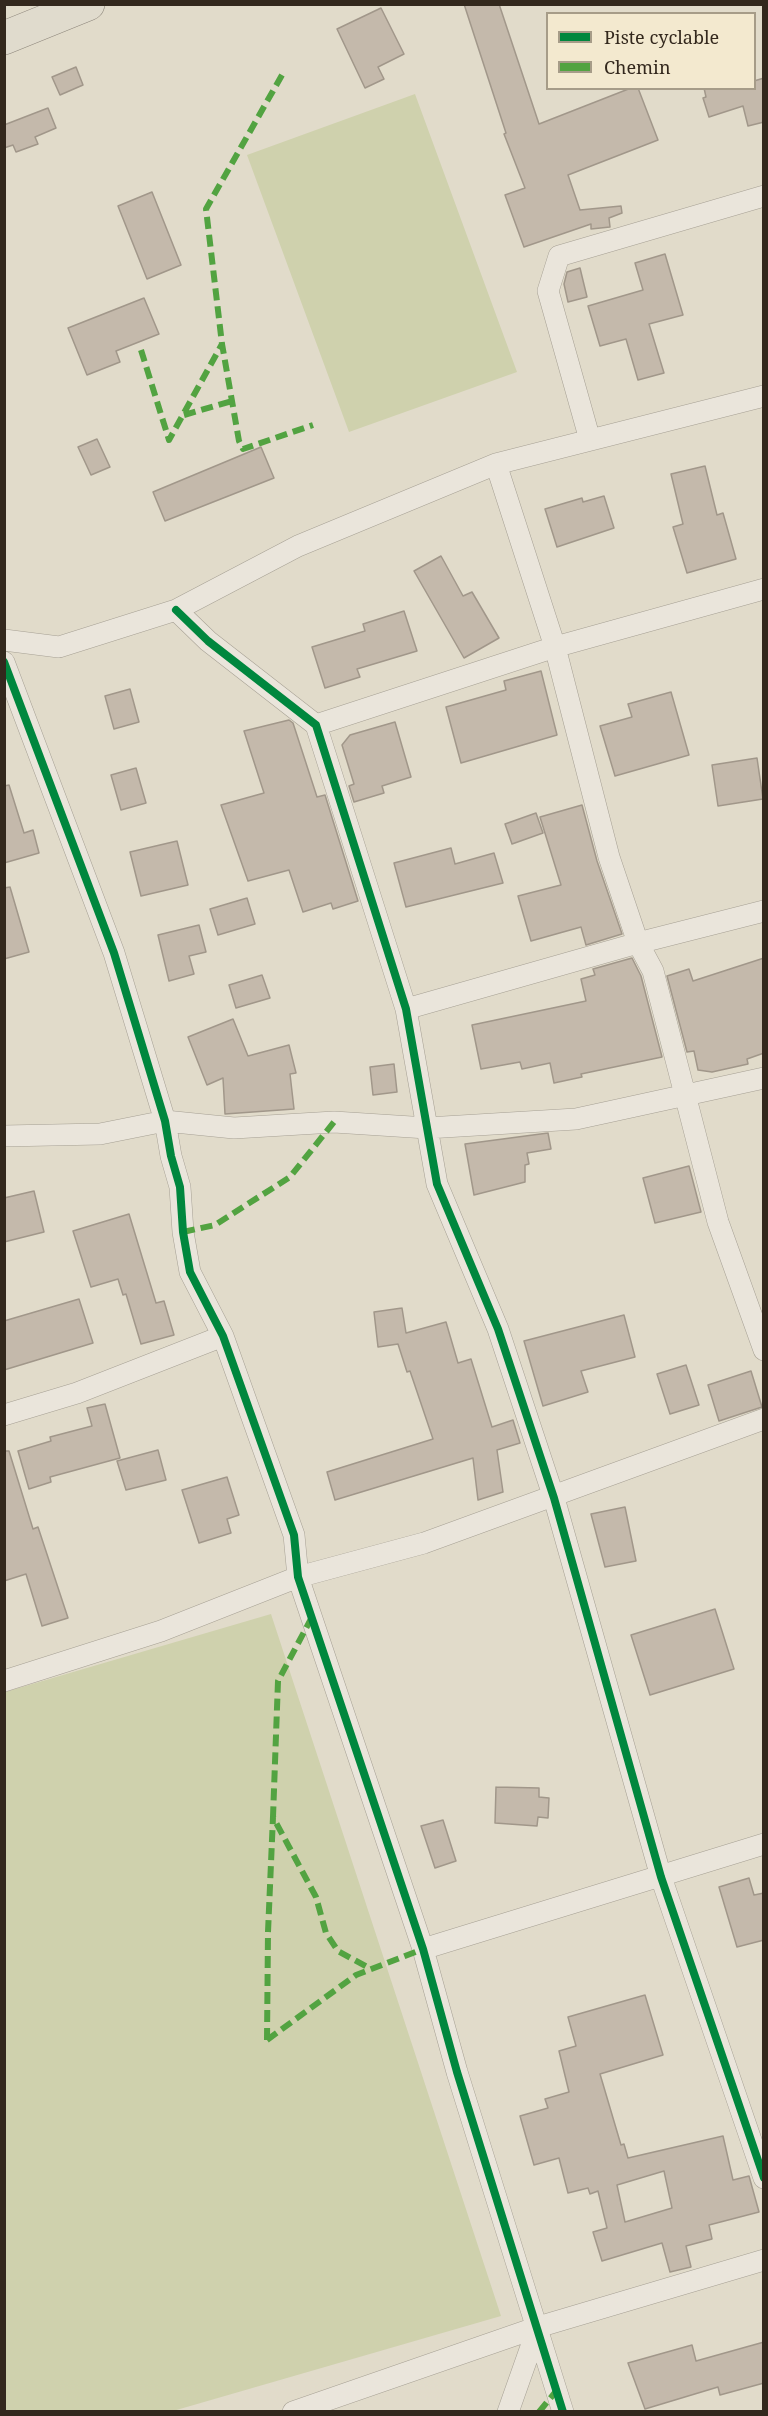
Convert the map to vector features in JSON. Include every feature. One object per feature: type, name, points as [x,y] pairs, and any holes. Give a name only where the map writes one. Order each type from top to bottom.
[{"type":"main road","points":[[4,38],[38,14],[88,4]]},
{"type":"street","points":[[590,440],[548,291],[559,256],[764,196]]},
{"type":"street","points":[[4,640],[59,647],[176,610],[298,546],[496,464],[764,396]]},
{"type":"street","points":[[496,464],[555,647],[609,857],[638,943],[653,971],[718,1222],[764,1350]]},
{"type":"street","points":[[316,725],[555,647],[764,589]]},
{"type":"street","points":[[176,610],[208,641],[316,725],[406,1009],[437,1184],[498,1329],[554,1498],[661,1877],[764,2178]]},
{"type":"street","points":[[4,662],[114,953],[165,1121],[171,1156],[180,1187],[189,1272],[223,1336],[294,1535],[298,1577],[423,1949],[457,2072],[563,2412]]},
{"type":"street","points":[[406,1009],[638,943],[764,911]]},
{"type":"street","points":[[4,1136],[100,1134],[165,1121],[234,1128],[334,1122],[427,1128],[576,1119],[764,1078]]},
{"type":"street","points":[[4,1415],[77,1393],[223,1336]]},
{"type":"street","points":[[4,1681],[161,1631],[298,1577],[424,1543],[554,1498],[764,1419]]},
{"type":"street","points":[[423,1949],[764,1844]]},
{"type":"street","points":[[293,2412],[538,2327],[764,2260]]},
{"type":"street","points":[[508,2412],[538,2327]]},
{"type":"green space","points":[[415,94],[517,372],[349,432],[247,155]]},
{"type":"green space","points":[[271,1614],[501,2316],[173,2411],[5,2411],[5,1692]]},
{"type":"building","points":[[464,4],[499,4],[539,124],[626,90],[639,90],[658,140],[568,175],[580,210],[621,206],[622,213],[609,218],[610,227],[591,229],[591,224],[524,247],[505,195],[525,188],[504,134],[506,133]]},
{"type":"building","points":[[381,8],[404,54],[378,67],[384,79],[365,88],[337,29]]},
{"type":"building","points":[[76,67],[83,85],[60,95],[52,77]]},
{"type":"building","points":[[764,78],[764,122],[748,126],[743,106],[709,117],[703,98],[706,97],[704,90],[756,90],[756,80]]},
{"type":"building","points":[[48,108],[56,128],[35,137],[38,144],[16,152],[13,145],[4,148],[4,125]]},
{"type":"building","points":[[152,192],[181,265],[147,279],[118,206]]},
{"type":"building","points":[[665,254],[683,315],[649,324],[664,373],[638,380],[626,339],[600,346],[588,306],[643,290],[635,263]]},
{"type":"building","points":[[580,268],[587,297],[568,302],[564,284],[567,272]]},
{"type":"building","points":[[144,298],[159,334],[116,351],[120,362],[87,375],[68,328]]},
{"type":"building","points":[[97,439],[110,467],[91,475],[78,447]]},
{"type":"building","points":[[261,447],[274,478],[165,521],[153,492]]},
{"type":"building","points":[[705,466],[717,515],[723,513],[736,559],[687,573],[673,527],[683,524],[671,474]]},
{"type":"building","points":[[604,496],[614,528],[557,547],[545,509],[582,498],[583,502]]},
{"type":"building","points":[[441,556],[463,596],[472,592],[499,638],[464,658],[414,571]]},
{"type":"building","points":[[404,611],[417,651],[357,669],[360,677],[325,688],[312,647],[365,631],[363,624]]},
{"type":"building","points":[[541,671],[557,735],[461,763],[446,707],[506,690],[504,681]]},
{"type":"building","points":[[130,689],[139,722],[114,729],[105,696]]},
{"type":"building","points":[[671,692],[689,755],[615,776],[600,726],[632,717],[628,704]]},
{"type":"building","points":[[289,720],[293,723],[317,797],[325,795],[358,901],[333,909],[331,903],[303,912],[289,870],[248,881],[221,805],[264,793],[244,731]]},
{"type":"building","points":[[395,722],[411,777],[382,786],[384,793],[354,802],[349,786],[354,784],[342,745],[350,735]]},
{"type":"building","points":[[757,758],[763,799],[718,806],[712,765]]},
{"type":"building","points":[[136,768],[146,803],[121,810],[111,775]]},
{"type":"building","points":[[9,785],[24,833],[33,830],[39,853],[4,863],[4,786]]},
{"type":"building","points":[[582,805],[597,861],[622,934],[586,945],[581,927],[531,941],[518,896],[561,885],[540,817]]},
{"type":"building","points":[[536,813],[543,833],[512,844],[505,824]]},
{"type":"building","points":[[177,841],[188,885],[141,896],[130,852]]},
{"type":"building","points":[[451,848],[455,864],[494,853],[503,883],[406,907],[394,863]]},
{"type":"building","points":[[10,887],[29,952],[4,959],[4,888]]},
{"type":"building","points":[[247,898],[255,924],[218,935],[210,909]]},
{"type":"building","points":[[199,925],[206,952],[189,956],[194,974],[169,981],[158,935]]},
{"type":"building","points":[[632,958],[641,976],[662,1057],[581,1074],[582,1077],[554,1083],[550,1063],[522,1069],[520,1062],[481,1069],[472,1025],[586,1001],[581,979],[595,975],[593,969]]},
{"type":"building","points":[[764,958],[764,1053],[747,1059],[748,1064],[712,1072],[698,1070],[694,1051],[687,1052],[667,976],[689,969],[693,981]]},
{"type":"building","points":[[262,975],[270,998],[236,1008],[229,985]]},
{"type":"building","points":[[233,1019],[248,1056],[289,1045],[296,1073],[290,1074],[294,1109],[225,1114],[223,1078],[207,1085],[188,1037]]},
{"type":"building","points":[[394,1064],[397,1092],[373,1095],[370,1067]]},
{"type":"building","points":[[548,1133],[551,1149],[527,1153],[529,1164],[525,1165],[525,1182],[474,1195],[465,1144]]},
{"type":"building","points":[[689,1166],[701,1212],[655,1223],[643,1178]]},
{"type":"building","points":[[34,1191],[44,1232],[4,1242],[4,1198]]},
{"type":"building","points":[[129,1214],[156,1303],[164,1301],[174,1335],[141,1344],[126,1294],[123,1295],[118,1279],[91,1287],[73,1231]]},
{"type":"building","points":[[79,1299],[93,1343],[4,1370],[4,1321]]},
{"type":"building","points":[[402,1308],[406,1333],[446,1322],[458,1363],[471,1359],[492,1427],[513,1420],[520,1443],[497,1450],[503,1492],[478,1500],[473,1458],[335,1500],[327,1472],[433,1439],[410,1371],[407,1372],[398,1344],[378,1347],[374,1312]]},
{"type":"building","points":[[624,1315],[635,1357],[581,1371],[588,1392],[543,1406],[524,1341]]},
{"type":"building","points":[[686,1365],[699,1405],[670,1414],[657,1374]]},
{"type":"building","points":[[751,1371],[762,1407],[719,1421],[708,1385]]},
{"type":"building","points":[[105,1404],[120,1458],[50,1477],[51,1482],[29,1489],[18,1451],[51,1441],[50,1437],[92,1426],[87,1408]]},
{"type":"building","points":[[158,1450],[166,1480],[126,1490],[117,1461]]},
{"type":"building","points":[[4,1451],[9,1451],[33,1529],[38,1527],[68,1618],[42,1626],[26,1574],[4,1581]]},
{"type":"building","points":[[227,1477],[239,1515],[227,1519],[231,1533],[199,1543],[182,1490]]},
{"type":"building","points":[[625,1507],[636,1561],[605,1567],[591,1514]]},
{"type":"building","points":[[715,1609],[734,1669],[650,1695],[631,1635]]},
{"type":"building","points":[[496,1787],[539,1788],[539,1797],[549,1798],[548,1818],[538,1817],[537,1826],[495,1823]]},
{"type":"building","points":[[443,1820],[456,1861],[435,1868],[421,1826]]},
{"type":"building","points":[[749,1878],[754,1895],[764,1893],[764,1940],[737,1947],[719,1887]]},
{"type":"building","points":[[645,1995],[663,2055],[600,2074],[621,2145],[624,2144],[628,2158],[723,2136],[733,2180],[749,2176],[759,2212],[709,2225],[712,2239],[686,2246],[691,2267],[670,2272],[662,2243],[602,2261],[593,2232],[607,2228],[598,2191],[590,2194],[588,2188],[568,2193],[559,2158],[534,2165],[520,2116],[548,2108],[545,2099],[569,2092],[559,2051],[576,2046],[568,2017]],"holes":[[[664,2171],[672,2208],[625,2222],[617,2185]]]},
{"type":"building","points":[[764,2342],[764,2383],[720,2395],[718,2387],[645,2409],[628,2363],[692,2345],[696,2361]]},
{"type":"marked path","points":[[282,75],[206,209],[222,344],[239,441],[243,449],[313,425]]},
{"type":"marked path","points":[[141,350],[169,440],[222,344]]},
{"type":"marked path","points":[[184,415],[232,401]]},
{"type":"marked path","points":[[183,1232],[215,1225],[290,1177],[334,1122]]},
{"type":"marked path","points":[[312,1617],[278,1681],[273,1817],[316,1897],[326,1933],[338,1951],[371,1969]]},
{"type":"marked path","points":[[267,2040],[268,1932],[273,1817]]},
{"type":"marked path","points":[[267,2040],[356,1975],[423,1949]]},
{"type":"marked path","points":[[539,2412],[557,2390]]},
{"type":"cycle path","points":[[176,610],[208,641],[316,725],[406,1009],[437,1184],[498,1329],[554,1498],[661,1877],[764,2178]]},
{"type":"cycle path","points":[[4,662],[114,953],[165,1121],[171,1156],[180,1187],[183,1232],[190,1272],[223,1336],[294,1535],[298,1577],[423,1949],[457,2072],[563,2412]]}]
